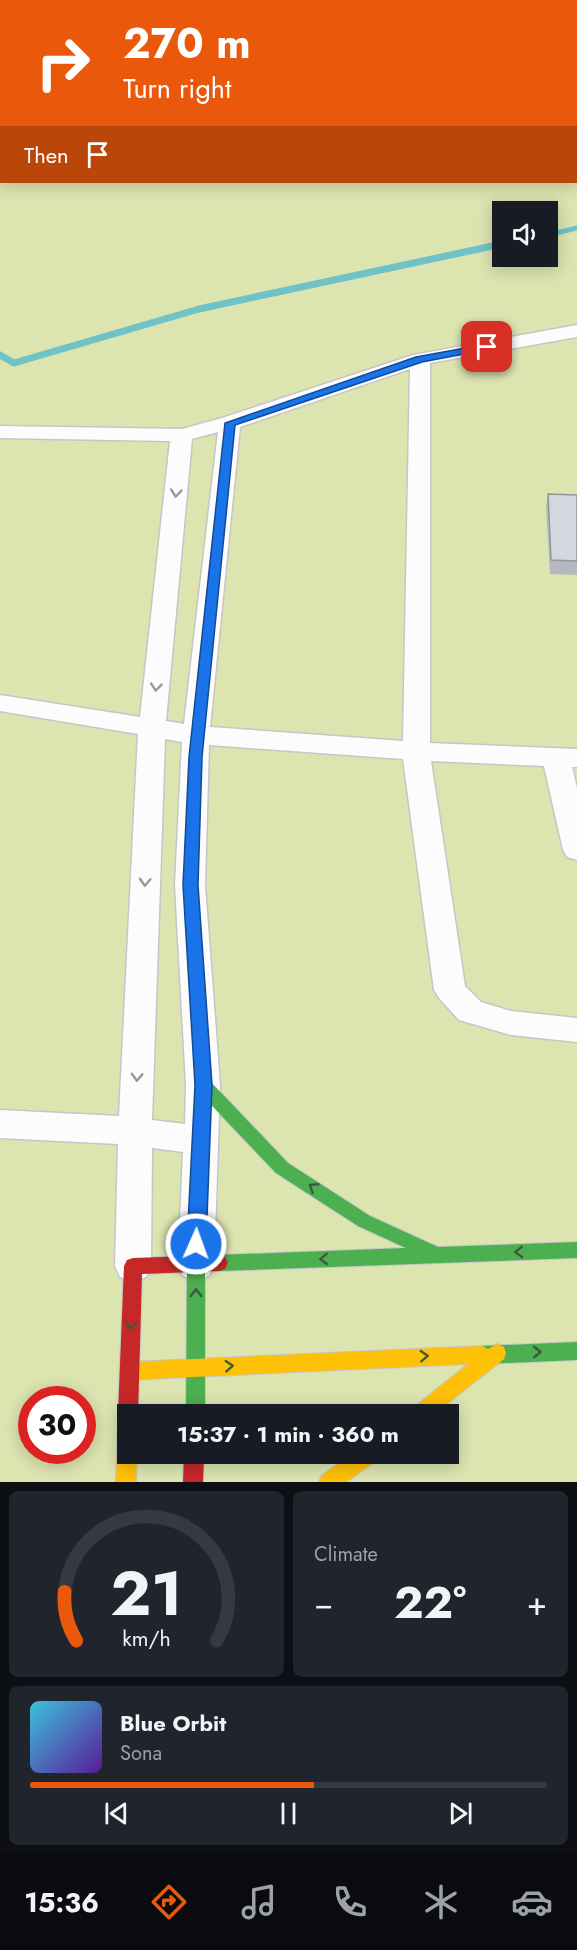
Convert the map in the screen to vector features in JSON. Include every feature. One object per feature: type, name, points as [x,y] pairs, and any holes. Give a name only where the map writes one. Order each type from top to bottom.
[{"type":"main road","points":[[203,1085],[282,1168],[364,1221],[438,1254]]},
{"type":"main road","points":[[128,1404],[133,1266],[577,1250]]},
{"type":"main road","points":[[195,1404],[196,1265]]},
{"type":"main road","points":[[129,1371],[577,1351]]},
{"type":"main road","points":[[433,1404],[497,1353]]},
{"type":"main road","points":[[126,1482],[127,1464]]},
{"type":"main road","points":[[193,1482],[194,1464]]},
{"type":"main road","points":[[329,1482],[355,1464]]},
{"type":"street","points":[[0,432],[182,435],[230,423],[420,359],[577,331]]},
{"type":"street","points":[[420,359],[416,751],[450,990],[470,1011],[511,1023],[577,1030]]},
{"type":"street","points":[[196,1265],[203,1085],[190,885],[196,735],[230,423]]},
{"type":"street","points":[[133,1266],[135,1131],[152,730],[182,435]]},
{"type":"street","points":[[0,703],[152,730],[196,735],[416,751],[567,757],[577,850]]},
{"type":"street","points":[[0,1124],[135,1131],[201,1141]]},
{"type":"green space","points":[[0,183],[577,183],[577,1482],[0,1482]]},
{"type":"building","points":[[548,494],[577,495],[577,561],[551,560]]},
{"type":"waterway","points":[[558,233],[577,228]]},
{"type":"waterway","points":[[0,355],[14,363],[199,309],[492,246]]},
{"type":"traffic: fast","points":[[203,1085],[282,1168],[364,1221],[431,1251]]},
{"type":"traffic: fast","points":[[219,1263],[577,1250]]},
{"type":"traffic: fast","points":[[195,1404],[196,1265]]},
{"type":"traffic: fast","points":[[482,1355],[577,1351]]},
{"type":"traffic: slow","points":[[433,1404],[497,1353]]},
{"type":"traffic: slow","points":[[129,1371],[482,1355]]},
{"type":"traffic: slow","points":[[126,1482],[127,1464]]},
{"type":"traffic: slow","points":[[329,1482],[355,1464]]},
{"type":"traffic: jam","points":[[128,1404],[133,1266],[219,1263]]},
{"type":"traffic: jam","points":[[193,1482],[194,1464]]},
{"type":"route","points":[[196,1244],[203,1085],[190,885],[195,757],[230,423],[420,359],[487,347]]}]
